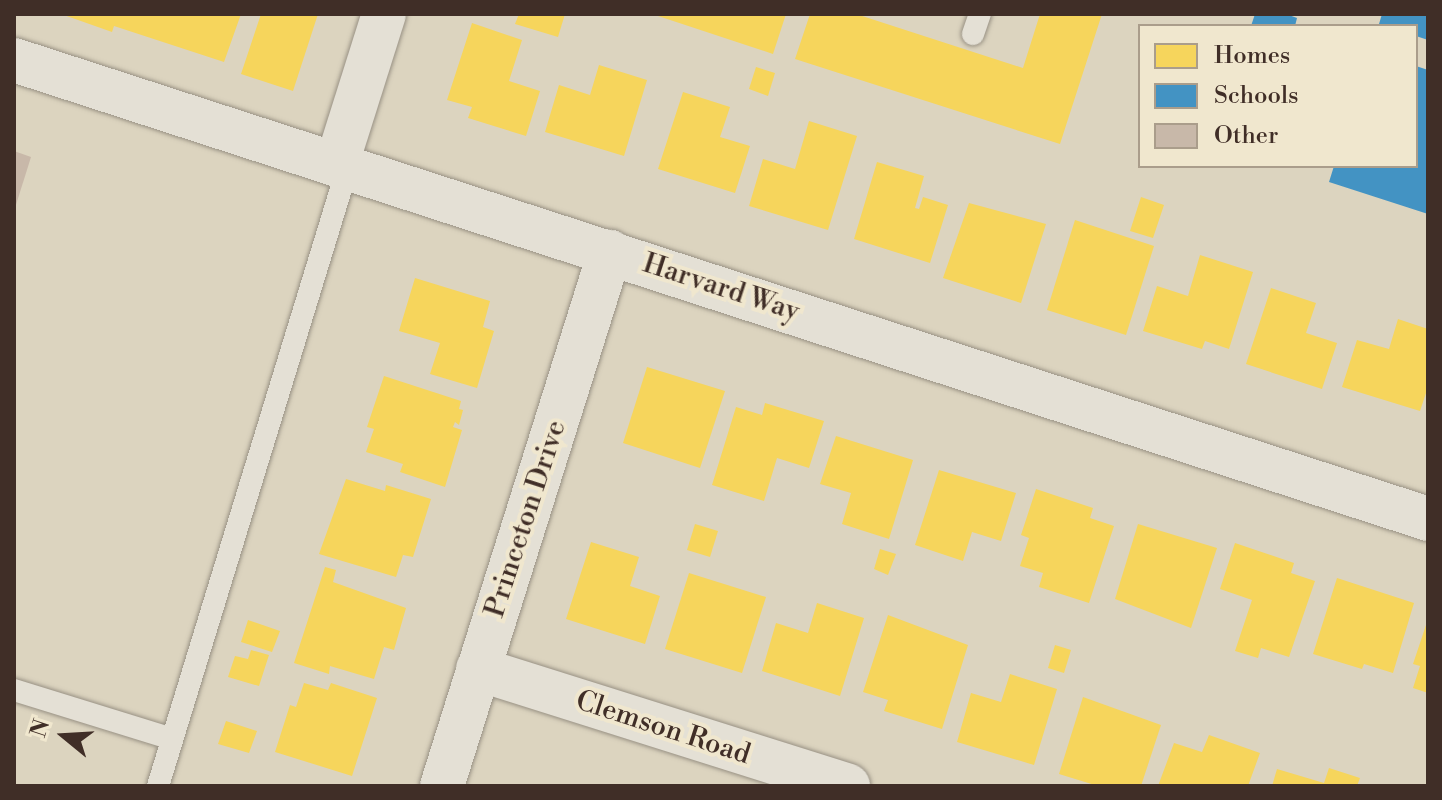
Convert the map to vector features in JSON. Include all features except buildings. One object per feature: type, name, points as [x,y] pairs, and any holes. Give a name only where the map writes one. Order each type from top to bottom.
[{"type":"street","points":[[342,164],[384,14]]},
{"type":"street","name":"Harvard Way","points":[[14,60],[1428,519]]},
{"type":"street","name":"Princeton Drive","points":[[442,786],[610,252]]},
{"type":"street","name":"Clemson Road","points":[[478,669],[848,786]]},
{"type":"lane","points":[[158,786],[342,164]]},
{"type":"lane","points":[[14,690],[172,739]]}]
